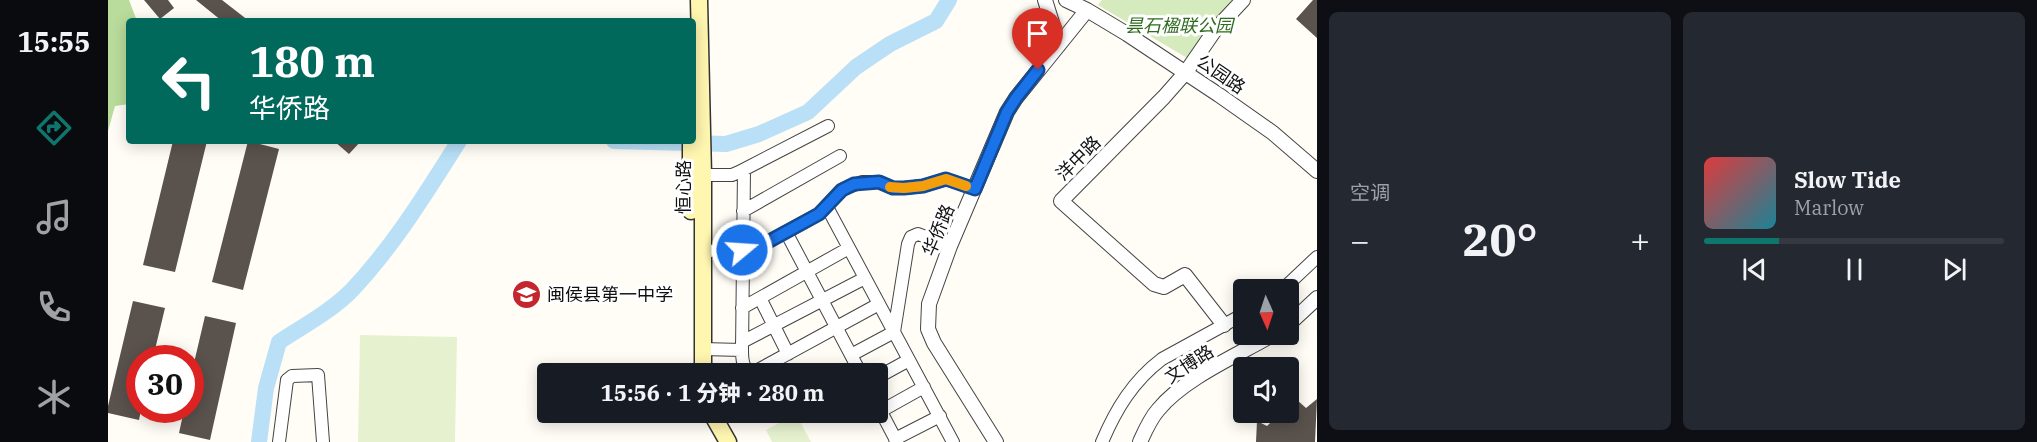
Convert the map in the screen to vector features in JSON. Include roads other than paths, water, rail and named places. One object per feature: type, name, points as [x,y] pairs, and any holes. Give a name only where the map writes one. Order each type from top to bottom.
[{"type":"main road","points":[[689,0],[689,18]]},
{"type":"main road","name":"恒心路","points":[[694,363],[699,0]]},
{"type":"main road","name":"恒心路","points":[[697,146],[703,175],[703,363]]},
{"type":"main road","points":[[708,423],[717,442]]},
{"type":"main road","points":[[717,423],[728,442]]},
{"type":"street","points":[[1045,0],[1059,45]]},
{"type":"street","name":"公园路","points":[[1066,0],[1186,72],[1273,133],[1317,171]]},
{"type":"street","name":"洋中路","points":[[1224,325],[1185,275],[1164,286],[1154,284],[1060,201],[1149,114],[1186,72],[1215,30],[1243,0]]},
{"type":"street","name":"华侨路","points":[[996,442],[938,351],[928,329],[927,313],[950,246],[1011,104],[1086,10]]},
{"type":"street","points":[[703,175],[732,174],[744,170],[828,126]]},
{"type":"street","points":[[743,211],[840,156]]},
{"type":"street","points":[[744,170],[742,250],[744,366],[750,371],[759,370],[879,304]]},
{"type":"street","points":[[702,251],[753,250],[819,214],[842,190],[862,182],[879,182],[893,188],[904,188],[923,186],[946,179],[975,189]]},
{"type":"street","points":[[827,207],[953,442]]},
{"type":"street","points":[[786,232],[855,363]]},
{"type":"street","points":[[894,332],[909,239],[918,234],[950,246]]},
{"type":"street","points":[[742,308],[849,248]]},
{"type":"street","points":[[1294,279],[1317,257]]},
{"type":"street","points":[[702,349],[742,346],[774,325],[865,278]]},
{"type":"street","points":[[760,298],[788,354]]},
{"type":"street","points":[[1299,315],[1317,298]]},
{"type":"street","points":[[1102,442],[1122,402],[1143,375],[1162,359],[1233,320]]},
{"type":"street","points":[[851,355],[894,332]]},
{"type":"street","name":"文博路","points":[[1140,442],[1154,415],[1178,391],[1255,345]]},
{"type":"street","points":[[888,372],[909,360]]},
{"type":"street","points":[[279,442],[287,380],[292,376],[318,375],[323,442]]},
{"type":"street","points":[[888,404],[924,387]]},
{"type":"street","points":[[887,423],[896,440],[939,416]]},
{"type":"waterway","points":[[696,143],[726,144],[759,134],[808,112],[856,67],[890,44],[936,21],[949,0]]},
{"type":"waterway","points":[[259,442],[266,388],[279,342],[334,306],[351,291],[408,219],[457,144]]},
{"type":"place","name":"闽侯县第一中学","points":[[526,294]]},
{"type":"park label","name":"昙石楹联公园","points":[[1179,25]]}]
